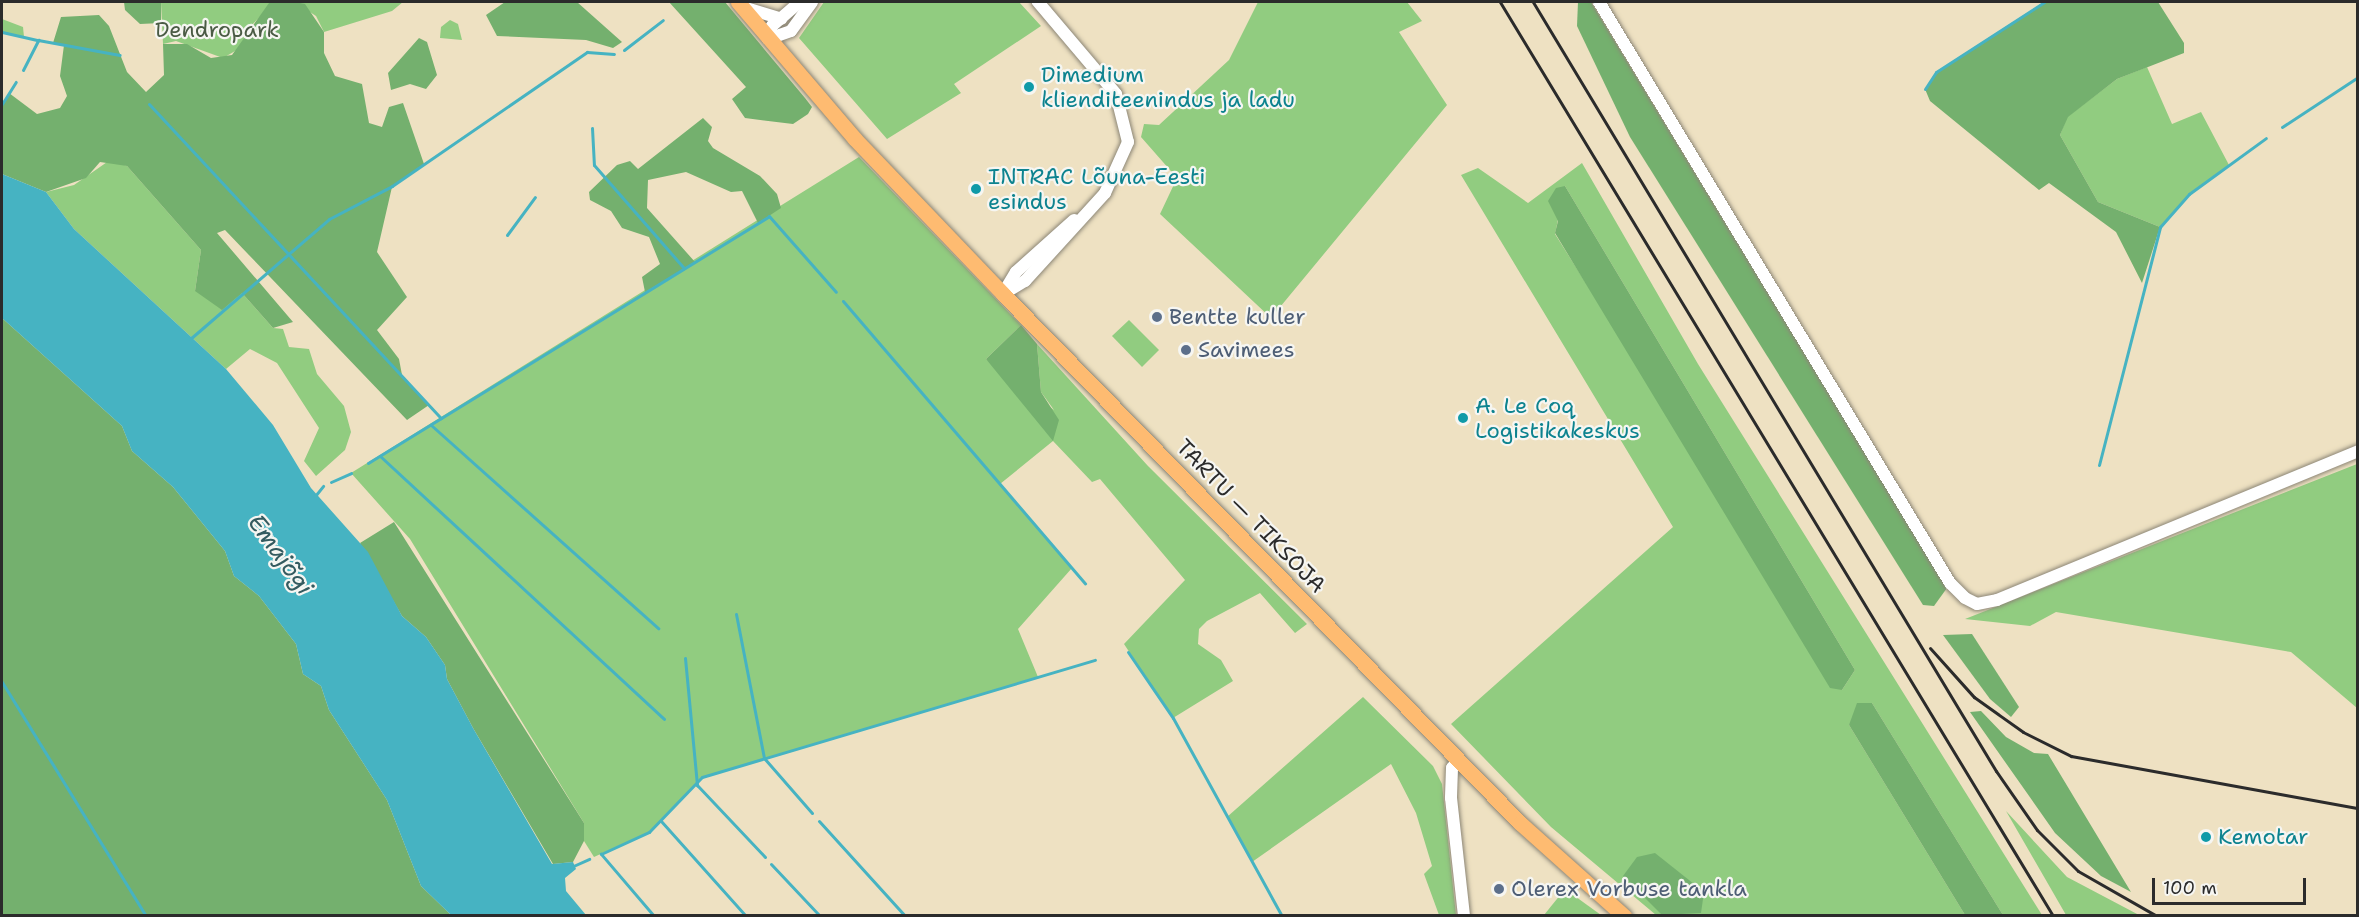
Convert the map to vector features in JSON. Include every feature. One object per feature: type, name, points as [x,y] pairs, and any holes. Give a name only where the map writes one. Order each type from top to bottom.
[{"type":"main road","name":"TARTU — TIKSOJA","points":[[739,3],[855,139],[1003,294],[1458,761],[1624,915]]},
{"type":"street","points":[[768,39],[781,19],[800,2]]},
{"type":"street","points":[[768,39],[791,31],[813,2]]},
{"type":"street","points":[[1003,294],[1016,272],[1085,213],[1121,164],[1128,142],[1125,117],[1109,82],[1038,2]]},
{"type":"street","points":[[1599,2],[1950,583],[1965,598],[1977,604],[1997,600],[2358,451]]},
{"type":"street","points":[[739,3],[760,16],[781,19]]},
{"type":"street","points":[[1458,761],[1452,768],[1451,798],[1464,915]]},
{"type":"green space","points":[[124,2],[161,2],[161,23],[140,24],[125,10]]},
{"type":"green space","name":"Dendropark","points":[[161,2],[274,2],[246,31],[242,47],[223,58],[176,41],[163,44]]},
{"type":"green space","name":"Dendropark","points":[[295,2],[403,2],[392,11],[324,32],[316,16]]},
{"type":"green space","points":[[505,2],[577,2],[622,42],[613,48],[586,40],[497,36],[486,15]]},
{"type":"green space","points":[[669,2],[725,2],[812,107],[808,114],[793,124],[745,118],[732,99],[746,87]]},
{"type":"green space","points":[[824,2],[1019,2],[1041,26],[954,84],[961,93],[887,139],[799,38]]},
{"type":"green space","points":[[1258,2],[1407,2],[1422,21],[1399,32],[1447,105],[1271,318],[1160,214],[1177,178],[1141,137],[1144,124],[1159,125],[1229,60]]},
{"type":"green space","points":[[1578,2],[1591,2],[1947,588],[1934,606],[1923,605],[1630,137],[1577,26]]},
{"type":"green space","points":[[2044,2],[2158,2],[2184,43],[2184,53],[2117,79],[2068,117],[2060,135],[2098,202],[2160,227],[2142,283],[2116,232],[2049,183],[2039,190],[1930,101],[1925,89],[1936,72]]},
{"type":"green space","points":[[269,3],[305,4],[324,32],[324,53],[335,76],[362,84],[369,123],[382,127],[389,107],[403,103],[424,164],[392,187],[377,252],[407,297],[377,330],[399,359],[402,375],[429,405],[407,420],[225,230],[217,233],[293,322],[273,328],[242,293],[222,310],[195,291],[201,250],[127,166],[100,162],[86,178],[46,192],[2,174],[2,104],[9,93],[37,114],[60,108],[67,96],[60,76],[64,45],[53,43],[61,17],[99,15],[109,26],[127,72],[146,92],[164,75],[163,44],[187,44],[211,58],[232,55]]},
{"type":"green space","points":[[2,19],[23,27],[24,37],[2,32]]},
{"type":"green space","points":[[450,20],[458,24],[462,40],[440,38],[441,27]]},
{"type":"green space","points":[[419,38],[427,42],[437,75],[426,89],[410,84],[391,90],[388,73]]},
{"type":"green space","points":[[2147,67],[2172,124],[2201,112],[2229,165],[2189,194],[2160,227],[2098,202],[2060,135],[2067,117],[2117,79]]},
{"type":"green space","points":[[703,118],[712,127],[708,141],[713,148],[760,176],[777,194],[781,208],[758,223],[742,191],[731,192],[686,172],[648,180],[647,208],[695,262],[645,292],[642,277],[660,264],[649,237],[622,228],[611,211],[590,200],[589,192],[617,165],[630,161],[638,169]]},
{"type":"green space","points":[[859,157],[1021,325],[986,359],[1054,410],[1041,392],[1037,344],[1148,466],[1307,624],[1295,633],[1260,593],[1207,621],[1199,629],[1198,644],[1221,660],[1233,681],[1173,718],[1124,644],[1185,580],[1100,479],[1092,482],[1053,441],[1000,484],[1072,568],[1018,629],[1038,677],[702,777],[649,832],[594,857],[584,841],[584,823],[410,539],[351,473]]},
{"type":"green space","points":[[110,160],[127,166],[201,250],[195,291],[242,293],[273,328],[283,329],[289,347],[309,349],[317,374],[344,406],[351,432],[345,450],[316,476],[304,461],[319,428],[277,363],[250,349],[226,369],[74,229],[46,192],[74,185]]},
{"type":"green space","points":[[1582,163],[1698,364],[2042,915],[2003,915],[1872,703],[1849,725],[1965,915],[1656,915],[1551,827],[1451,724],[1673,527],[1461,175],[1478,168],[1528,203]],"holes":[[[1565,186],[1855,670],[1842,690],[1555,234]]]},
{"type":"green space","points":[[1565,186],[1855,670],[1842,690],[1830,688],[1555,233],[1558,221],[1548,201],[1556,188]]},
{"type":"green space","points":[[2,318],[122,426],[132,451],[173,487],[225,551],[234,576],[259,596],[296,644],[303,674],[321,686],[329,710],[387,800],[421,886],[451,915],[2,915]]},
{"type":"green space","points":[[1129,320],[1159,350],[1142,367],[1112,336]]},
{"type":"green space","points":[[1021,325],[1037,344],[1041,392],[1059,420],[1053,441],[986,359]]},
{"type":"green space","points":[[2357,464],[2357,708],[2291,652],[2056,612],[2030,626],[1965,619]]},
{"type":"green space","points":[[394,522],[584,823],[584,841],[573,862],[553,864],[473,728],[447,679],[445,665],[426,637],[402,616],[360,543]]},
{"type":"green space","points":[[1972,634],[2019,707],[2011,717],[1990,699],[1943,635]]},
{"type":"green space","points":[[1363,697],[1433,766],[1442,784],[1456,915],[1439,915],[1424,874],[1432,866],[1416,813],[1391,764],[1252,862],[1227,817]]},
{"type":"green space","points":[[1857,703],[1872,703],[2003,915],[1965,915],[1849,725]]},
{"type":"green space","points":[[1981,711],[2006,737],[2034,753],[2048,754],[2131,892],[2101,876],[2055,833],[1970,712]]},
{"type":"green space","points":[[2006,811],[2067,877],[2139,915],[2066,915]]},
{"type":"green space","points":[[1655,853],[1704,892],[1701,913],[1662,915],[1623,876],[1637,857]]},
{"type":"green space","points":[[1565,889],[1601,915],[1544,915]]},
{"type":"water","name":"Emajõgi","points":[[2,174],[46,192],[74,229],[226,369],[273,425],[311,488],[368,552],[402,616],[426,637],[445,665],[447,679],[473,728],[552,864],[573,862],[576,869],[565,878],[566,891],[586,915],[451,915],[421,886],[387,800],[329,710],[321,686],[303,674],[296,644],[259,596],[234,576],[225,551],[173,487],[132,451],[122,426],[2,318]]},
{"type":"waterway","points":[[1925,89],[1936,72],[2044,2]]},
{"type":"waterway","points":[[624,50],[663,20]]},
{"type":"waterway","points":[[2,32],[38,40]]},
{"type":"waterway","points":[[23,70],[38,40],[120,55]]},
{"type":"waterway","points":[[190,339],[329,219],[392,186],[587,52],[614,54]]},
{"type":"waterway","points":[[2282,127],[2358,77]]},
{"type":"waterway","points":[[2,104],[16,82]]},
{"type":"waterway","points":[[149,104],[441,418]]},
{"type":"waterway","points":[[592,128],[594,165],[684,268]]},
{"type":"waterway","points":[[2099,465],[2160,227],[2189,194],[2266,138]]},
{"type":"waterway","points":[[507,235],[535,197]]},
{"type":"waterway","points":[[368,463],[769,216],[836,292]]},
{"type":"waterway","points":[[843,301],[1085,583]]},
{"type":"waterway","points":[[431,425],[658,628]]},
{"type":"waterway","points":[[380,456],[664,719]]},
{"type":"waterway","points":[[331,482],[351,473]]},
{"type":"waterway","points":[[315,496],[323,486]]},
{"type":"waterway","points":[[736,614],[764,758],[812,813]]},
{"type":"waterway","points":[[1128,652],[1173,718],[1282,916]]},
{"type":"waterway","points":[[685,658],[697,785],[765,857]]},
{"type":"waterway","points":[[654,916],[601,854],[649,832],[702,777],[1095,660]]},
{"type":"waterway","points":[[2,682],[146,916]]},
{"type":"waterway","points":[[661,821],[746,916]]},
{"type":"waterway","points":[[819,821],[905,916]]},
{"type":"waterway","points":[[571,867],[589,859]]},
{"type":"waterway","points":[[771,864],[820,916]]},
{"type":"railway","points":[[1500,2],[2053,916]]},
{"type":"railway","points":[[1533,2],[1996,771],[2037,830],[2078,871],[2157,916]]},
{"type":"railway","points":[[1930,648],[1974,697],[2023,732],[2071,756],[2358,808]]},
{"type":"place","name":"Dimedium klienditeenindus ja ladu","points":[[1029,87]]},
{"type":"place","name":"INTRAC Lõuna-Eesti esindus","points":[[976,189]]},
{"type":"place","name":"Bentte kuller","points":[[1157,317]]},
{"type":"place","name":"Savimees","points":[[1186,350]]},
{"type":"place","name":"A. Le Coq Logistikakeskus","points":[[1463,418]]},
{"type":"place","name":"Kemotar","points":[[2206,837]]},
{"type":"place","name":"Olerex Vorbuse tankla","points":[[1499,889]]}]
